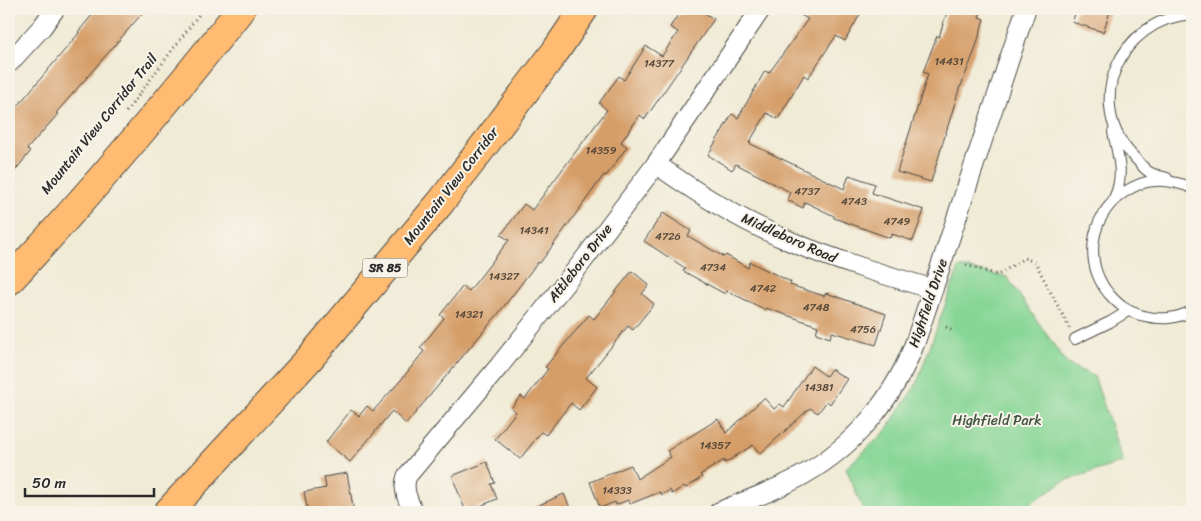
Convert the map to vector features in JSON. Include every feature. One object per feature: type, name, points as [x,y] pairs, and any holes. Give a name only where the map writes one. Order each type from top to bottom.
[{"type":"highway","points":[[9,281],[73,212],[194,69],[241,9]]},
{"type":"highway","name":"Mountain View Corridor","points":[[168,512],[310,358],[441,202],[555,52],[584,9]]},
{"type":"street","points":[[9,63],[42,27],[55,9]]},
{"type":"street","name":"Attleboro Drive","points":[[413,512],[405,491],[404,484],[407,476],[549,304],[656,164],[761,9]]},
{"type":"street","name":"Highfield Drive","points":[[719,512],[802,476],[826,461],[864,426],[890,393],[907,364],[1026,9]]},
{"type":"street","name":"Middleboro Road","points":[[656,164],[719,205],[754,225],[791,242],[832,258],[933,289]]},
{"type":"lane","points":[[1192,14],[1175,15],[1151,26],[1131,44],[1117,64],[1110,86],[1110,117],[1121,173],[1120,187],[1100,219],[1093,241],[1094,264],[1102,285],[1128,311],[1159,319],[1181,316],[1192,311]]},
{"type":"lane","points":[[1110,117],[1120,140],[1149,172],[1192,188]]},
{"type":"lane","points":[[1113,200],[1132,187],[1153,181],[1192,183]]},
{"type":"lane","points":[[1075,338],[1110,322],[1128,311]]},
{"type":"path","name":"Mountain View Corridor Trail","points":[[121,120],[204,9]]},
{"type":"path","points":[[966,265],[998,275],[1024,258],[1035,262],[1075,338]]},
{"type":"path","points":[[946,327],[953,331]]},
{"type":"green space","name":"Highfield Park","points":[[959,267],[1007,277],[1067,364],[1094,376],[1123,462],[1064,481],[1017,512],[864,512],[846,468],[884,433],[916,385]]},
{"type":"building","points":[[97,9],[146,9],[56,113],[58,114],[27,149],[30,152],[9,178],[9,116]]},
{"type":"building","points":[[682,9],[698,9],[714,19],[645,119],[640,115],[621,142],[627,147],[606,176],[604,175],[540,263],[538,262],[498,314],[406,424],[392,411],[350,462],[326,442],[351,410],[359,416],[367,406],[373,411],[401,380],[424,351],[420,348],[444,318],[440,315],[463,286],[469,291],[509,240],[501,235],[524,204],[532,210],[607,110],[599,103],[619,76],[624,80],[646,46],[662,56],[678,32],[670,27]]},
{"type":"building","points":[[789,9],[863,9],[845,41],[836,36],[808,78],[804,75],[778,119],[767,113],[749,143],[844,189],[849,175],[875,184],[872,193],[924,210],[913,241],[892,234],[890,238],[834,218],[834,216],[805,202],[803,208],[787,200],[790,192],[736,164],[732,170],[708,155],[732,114],[738,118],[765,71],[769,73],[808,19]]},
{"type":"building","points":[[948,9],[982,9],[979,17],[984,19],[975,50],[960,86],[931,182],[897,172],[928,74],[923,72],[937,36],[939,37]]},
{"type":"building","points":[[1077,9],[1111,9],[1103,32],[1072,22]]},
{"type":"building","points":[[663,213],[691,231],[688,236],[724,257],[726,255],[748,268],[750,262],[791,282],[790,285],[824,296],[826,293],[886,314],[876,345],[832,332],[830,338],[816,333],[818,326],[766,308],[766,310],[727,291],[725,294],[683,271],[685,268],[644,241]]},
{"type":"building","points":[[632,271],[649,285],[642,294],[654,304],[633,330],[628,326],[586,378],[597,387],[579,410],[571,403],[546,435],[541,432],[520,459],[495,439],[516,412],[511,408],[521,396],[525,399],[548,369],[545,367],[589,315],[594,319]]},
{"type":"building","points":[[812,366],[826,376],[831,369],[847,379],[830,404],[827,401],[818,413],[810,408],[760,454],[753,445],[725,463],[724,460],[700,475],[702,477],[686,488],[684,486],[672,494],[670,490],[662,495],[660,492],[630,504],[628,500],[616,505],[615,502],[600,508],[590,482],[631,465],[637,479],[671,457],[667,451],[718,419],[726,433],[764,398],[774,409],[780,404],[784,407]]},
{"type":"building","points":[[487,462],[495,483],[491,484],[497,499],[466,512],[452,476]]},
{"type":"building","points":[[347,473],[354,512],[308,512],[304,492],[326,488],[324,477]]},
{"type":"building","points":[[564,494],[572,512],[523,512]]}]
